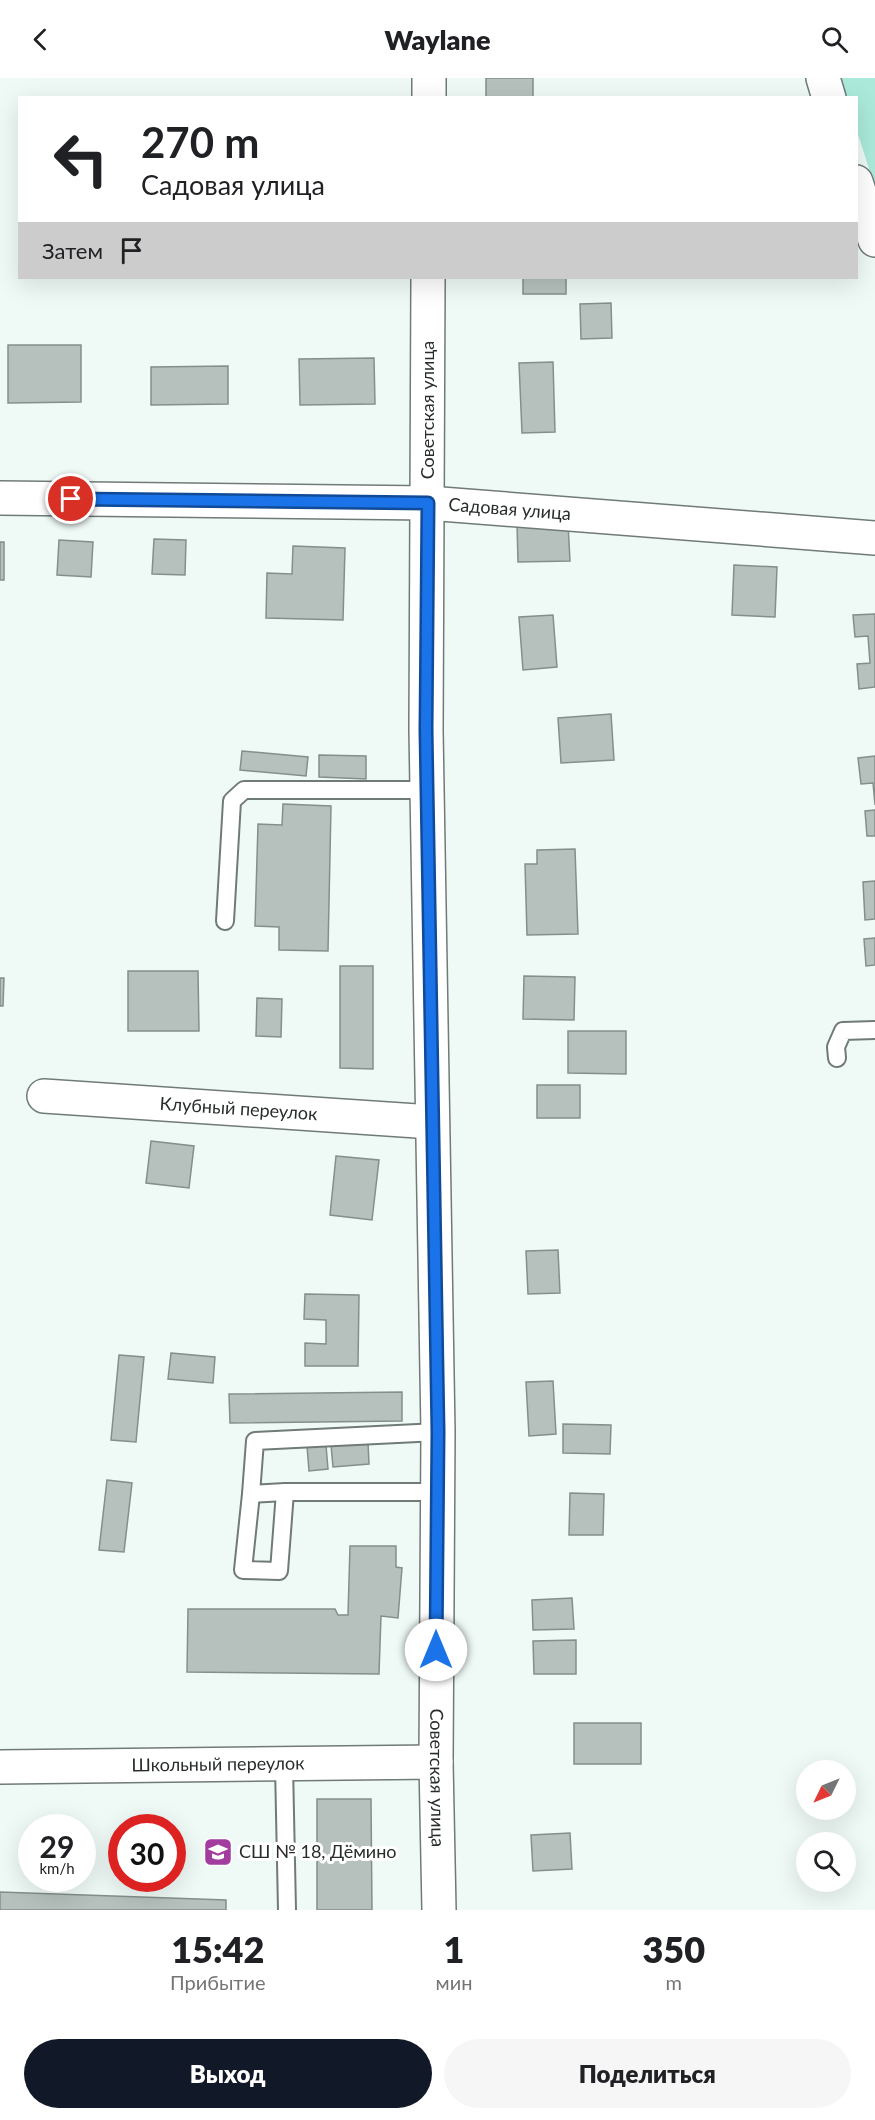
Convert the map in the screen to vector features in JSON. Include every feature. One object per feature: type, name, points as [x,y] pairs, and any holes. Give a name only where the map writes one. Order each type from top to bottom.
[{"type":"street","points":[[429,78],[429,96]]},
{"type":"street","points":[[823,78],[828,96]]},
{"type":"street","points":[[858,188],[875,240]]},
{"type":"street","name":"Советская улица","points":[[429,279],[427,790],[438,1432],[436,1762],[438,1910]]},
{"type":"street","name":"Садовая улица","points":[[0,498],[428,503],[875,538]]},
{"type":"street","name":"Клубный переулок","points":[[44,1096],[432,1122]]},
{"type":"street","name":"Школьный переулок","points":[[0,1767],[436,1762]]},
{"type":"lane","points":[[225,921],[232,801],[244,790],[427,790]]},
{"type":"lane","points":[[837,1058],[836,1047],[843,1031],[875,1029]]},
{"type":"lane","points":[[285,1492],[279,1571],[243,1570],[255,1441],[438,1432]]},
{"type":"lane","points":[[251,1494],[437,1492]]},
{"type":"lane","points":[[284,1765],[287,1910]]},
{"type":"green space","points":[[839,78],[875,78],[875,188],[858,134],[858,96],[846,96]]},
{"type":"building","points":[[486,78],[533,78],[533,96],[486,96]]},
{"type":"building","points":[[523,279],[566,279],[566,294],[523,294]]},
{"type":"building","points":[[611,303],[612,338],[581,339],[580,304]]},
{"type":"building","points":[[8,345],[81,345],[81,402],[8,403]]},
{"type":"building","points":[[374,358],[375,404],[300,405],[299,359]]},
{"type":"building","points":[[553,362],[555,432],[522,433],[519,363]]},
{"type":"building","points":[[228,366],[228,404],[151,405],[151,367]]},
{"type":"building","points":[[568,523],[570,561],[518,562],[517,524]]},
{"type":"building","points":[[154,539],[186,540],[185,575],[152,574]]},
{"type":"building","points":[[59,540],[93,542],[91,577],[57,575]]},
{"type":"building","points":[[0,542],[4,542],[4,580],[0,580]]},
{"type":"building","points":[[293,546],[345,548],[343,620],[266,618],[267,573],[292,574]]},
{"type":"building","points":[[734,565],[777,567],[775,617],[732,615]]},
{"type":"building","points":[[875,614],[875,687],[859,689],[857,664],[870,663],[868,636],[855,637],[853,615]]},
{"type":"building","points":[[553,615],[557,667],[523,670],[519,617]]},
{"type":"building","points":[[611,714],[614,760],[561,763],[558,718]]},
{"type":"building","points":[[242,751],[308,757],[306,776],[240,770]]},
{"type":"building","points":[[319,755],[366,756],[366,779],[319,777]]},
{"type":"building","points":[[875,756],[875,805],[873,783],[861,784],[858,758]]},
{"type":"building","points":[[283,804],[331,806],[328,951],[279,950],[279,927],[255,926],[258,824],[282,825]]},
{"type":"building","points":[[875,810],[875,836],[867,836],[865,811]]},
{"type":"building","points":[[575,849],[578,934],[527,935],[525,864],[537,864],[537,850]]},
{"type":"building","points":[[875,881],[875,919],[865,920],[863,882]]},
{"type":"building","points":[[875,938],[875,965],[866,966],[864,939]]},
{"type":"building","points":[[340,966],[373,966],[373,1069],[340,1068]]},
{"type":"building","points":[[128,971],[198,971],[199,1031],[128,1031]]},
{"type":"building","points":[[524,976],[575,977],[574,1020],[523,1019]]},
{"type":"building","points":[[0,978],[4,978],[3,1006],[0,1006]]},
{"type":"building","points":[[257,998],[282,999],[281,1037],[256,1036]]},
{"type":"building","points":[[568,1031],[626,1031],[626,1074],[568,1073]]},
{"type":"building","points":[[537,1085],[580,1085],[580,1118],[537,1118]]},
{"type":"building","points":[[151,1141],[194,1146],[189,1188],[146,1183]]},
{"type":"building","points":[[336,1156],[379,1160],[372,1220],[330,1215]]},
{"type":"building","points":[[558,1250],[560,1293],[528,1294],[526,1251]]},
{"type":"building","points":[[305,1294],[359,1295],[358,1366],[305,1366],[305,1343],[326,1344],[326,1320],[304,1319]]},
{"type":"building","points":[[171,1353],[215,1357],[213,1383],[168,1379]]},
{"type":"building","points":[[119,1355],[144,1357],[136,1442],[111,1440]]},
{"type":"building","points":[[553,1381],[556,1434],[529,1436],[526,1382]]},
{"type":"building","points":[[402,1392],[402,1421],[230,1423],[229,1394]]},
{"type":"building","points":[[563,1424],[611,1425],[610,1454],[563,1453]]},
{"type":"building","points":[[368,1442],[369,1464],[333,1467],[331,1445]]},
{"type":"building","points":[[326,1445],[328,1469],[309,1471],[307,1446]]},
{"type":"building","points":[[107,1480],[132,1483],[124,1552],[99,1550]]},
{"type":"building","points":[[570,1493],[604,1494],[603,1535],[569,1535]]},
{"type":"building","points":[[350,1546],[396,1546],[396,1567],[402,1568],[398,1618],[381,1616],[379,1674],[187,1672],[188,1609],[335,1609],[338,1615],[348,1615]]},
{"type":"building","points":[[572,1598],[574,1629],[533,1630],[532,1600]]},
{"type":"building","points":[[576,1640],[576,1674],[534,1674],[533,1641]]},
{"type":"building","points":[[574,1723],[641,1723],[641,1764],[574,1764]]},
{"type":"building","points":[[317,1799],[371,1799],[372,1910],[317,1910]]},
{"type":"building","points":[[570,1833],[572,1869],[533,1871],[531,1835]]},
{"type":"building","points":[[0,1892],[226,1900],[226,1910],[0,1910]]},
{"type":"place","name":"СШ № 18, Дёмино","points":[[218,1852]]},
{"type":"route","points":[[71,499],[428,503],[426,730],[438,1432],[436,1650]]}]
